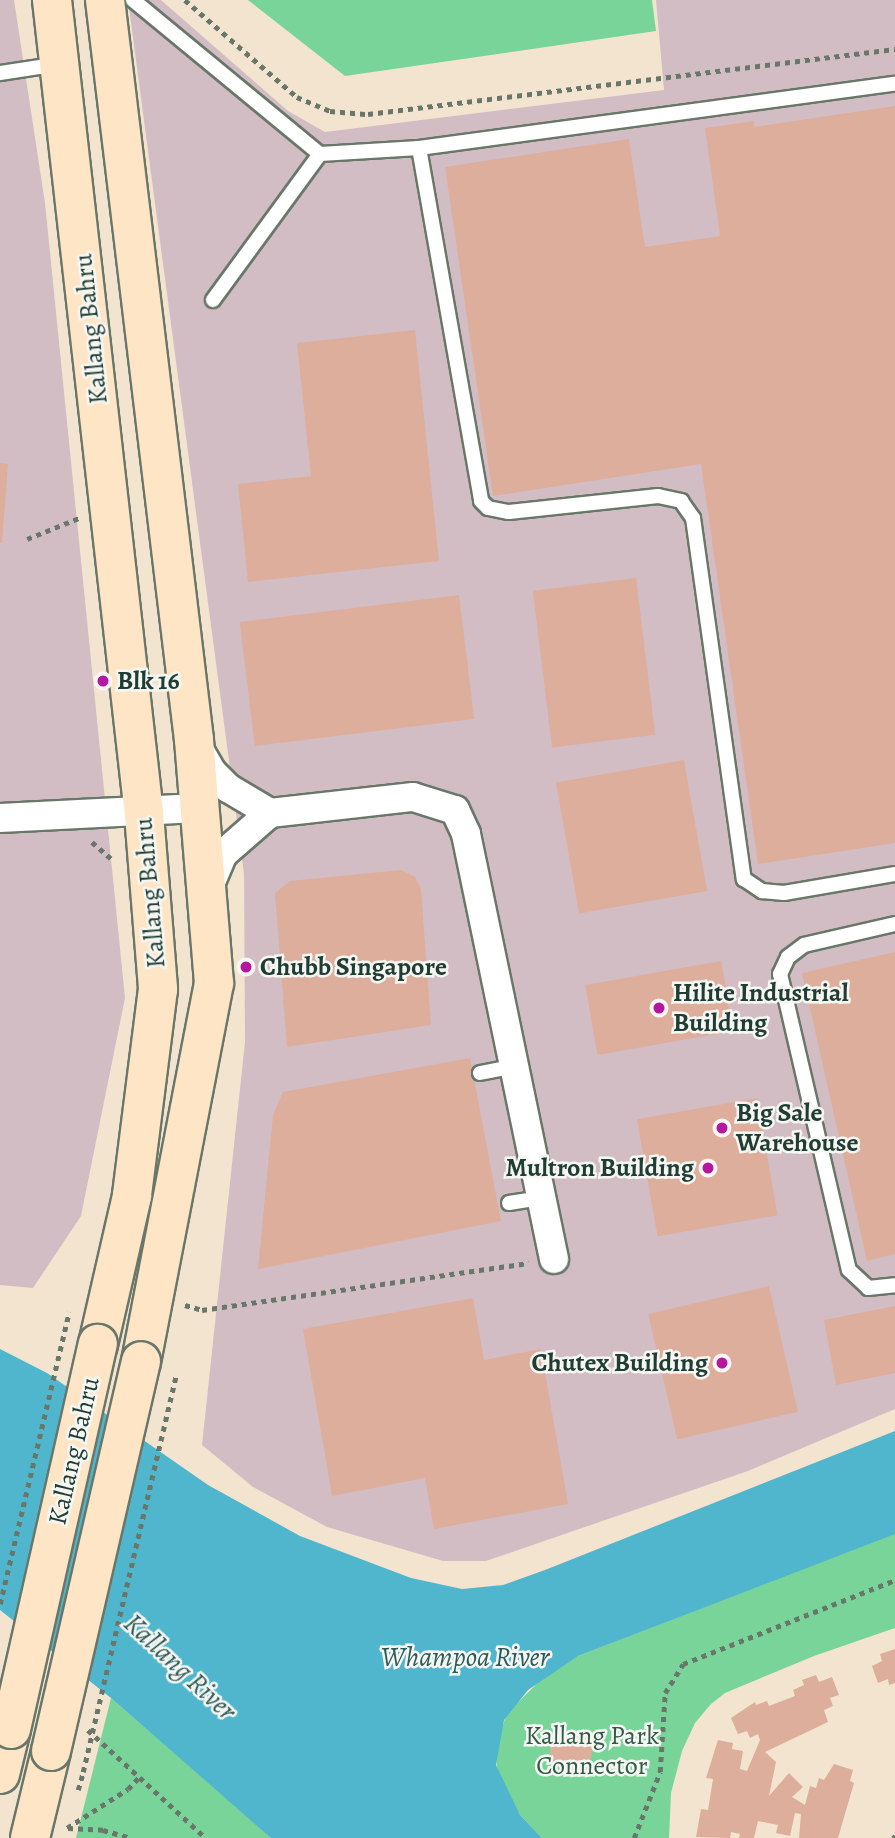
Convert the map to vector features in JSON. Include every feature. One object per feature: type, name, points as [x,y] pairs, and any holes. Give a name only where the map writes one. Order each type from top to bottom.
[{"type":"main road","name":"Kallang Bahru","points":[[0,1774],[11,1729],[81,1337],[132,1196],[158,989],[144,814],[52,0]]},
{"type":"main road","name":"Kallang Bahru","points":[[30,1838],[141,1361],[214,984],[194,740],[105,0]]},
{"type":"street","name":"Kallang Bahru","points":[[194,740],[212,772],[228,788],[271,813],[223,854],[206,895]]},
{"type":"street","points":[[271,813],[413,797],[455,810],[466,834],[554,1259]]},
{"type":"street","points":[[0,818],[144,814],[198,808]]},
{"type":"lane","points":[[133,0],[320,155],[419,148],[895,84]]},
{"type":"lane","points":[[0,73],[61,63]]},
{"type":"lane","points":[[419,148],[481,501],[488,508],[509,512],[658,496],[681,501],[693,518],[744,879],[762,891],[784,893],[895,874]]},
{"type":"lane","points":[[213,300],[320,155]]},
{"type":"lane","points":[[895,924],[804,945],[788,957],[780,974],[849,1270],[869,1288],[895,1285]]},
{"type":"lane","points":[[480,1073],[515,1066]]},
{"type":"lane","points":[[509,1203],[542,1198]]},
{"type":"path","points":[[185,0],[297,97],[343,112],[368,114],[895,49]]},
{"type":"path","points":[[27,539],[84,516]]},
{"type":"path","points":[[86,839],[95,843],[120,871]]},
{"type":"path","points":[[183,1304],[202,1310],[554,1259]]},
{"type":"path","points":[[0,1605],[81,1337],[71,1305]]},
{"type":"path","points":[[83,1772],[176,1374]]},
{"type":"path","points":[[634,1838],[660,1772],[665,1693],[683,1664],[895,1580]]},
{"type":"path","points":[[80,1723],[206,1838]]},
{"type":"path","points":[[131,1838],[103,1830],[67,1828],[128,1789],[140,1776]]},
{"type":"shaded area","points":[[0,0],[14,0],[45,203],[125,998],[81,1216],[33,1288],[0,1285]]},
{"type":"shaded area","points":[[128,0],[161,0],[288,111],[325,132],[664,90],[656,0],[895,0],[895,1409],[748,1471],[486,1561],[443,1561],[327,1527],[253,1487],[202,1445],[245,1042],[244,874]]},
{"type":"green space","points":[[248,0],[652,0],[656,31],[345,76]]},
{"type":"green space","name":"Kallang Park Connector","points":[[895,1533],[895,1628],[814,1656],[725,1693],[711,1704],[695,1723],[682,1751],[671,1793],[669,1838],[542,1838],[520,1815],[498,1777],[495,1748],[507,1713],[546,1675],[578,1656]]},
{"type":"green space","points":[[111,1698],[254,1822],[271,1838],[76,1838]]},
{"type":"water","points":[[0,1349],[47,1373],[208,1485],[300,1536],[411,1578],[462,1589],[503,1585],[545,1570],[895,1431],[895,1534],[578,1656],[528,1690],[504,1720],[496,1765],[520,1815],[542,1838],[271,1838],[111,1698],[0,1610]]},
{"type":"building","points":[[895,106],[895,843],[758,864],[701,464],[493,496],[445,167],[629,139],[645,247],[720,236],[705,128],[754,121],[754,127]]},
{"type":"building","points":[[415,330],[439,561],[248,582],[238,484],[311,476],[297,343]]},
{"type":"building","points":[[0,463],[8,464],[2,543],[0,543]]},
{"type":"building","points":[[636,578],[655,735],[552,747],[533,591]]},
{"type":"building","points":[[459,595],[474,719],[255,746],[240,622]]},
{"type":"building","points":[[684,760],[707,891],[579,914],[556,783]]},
{"type":"building","points":[[401,870],[415,877],[421,889],[431,1025],[287,1047],[275,893],[290,881]]},
{"type":"building","points":[[895,952],[895,1254],[867,1261],[802,973]]},
{"type":"building","name":"Hilite Industrial Building","points":[[721,961],[733,1031],[597,1055],[585,985]]},
{"type":"building","points":[[470,1058],[501,1221],[258,1269],[273,1115],[283,1092]]},
{"type":"building","name":"Multron Building","points":[[757,1098],[778,1215],[658,1236],[637,1119]]},
{"type":"building","name":"Chutex Building","points":[[769,1286],[798,1412],[677,1440],[648,1314]]},
{"type":"building","points":[[473,1298],[484,1360],[541,1349],[568,1504],[434,1529],[425,1478],[332,1496],[303,1329]]},
{"type":"building","points":[[895,1306],[895,1373],[836,1385],[824,1320]]},
{"type":"building","points":[[895,1649],[895,1683],[889,1685],[888,1679],[878,1683],[872,1666],[882,1661],[880,1654]]},
{"type":"building","points":[[816,1675],[819,1682],[832,1677],[839,1695],[830,1698],[833,1706],[824,1710],[828,1722],[765,1752],[776,1762],[769,1796],[789,1773],[803,1787],[792,1797],[805,1805],[810,1786],[816,1788],[819,1778],[824,1780],[834,1764],[853,1770],[850,1781],[854,1783],[838,1838],[799,1838],[801,1814],[795,1813],[790,1836],[776,1833],[778,1825],[758,1821],[754,1838],[739,1838],[740,1834],[731,1832],[730,1838],[696,1837],[701,1809],[708,1810],[713,1779],[706,1778],[718,1740],[733,1743],[732,1749],[743,1751],[740,1769],[747,1771],[760,1740],[758,1734],[750,1738],[747,1731],[738,1734],[731,1718],[755,1702],[756,1705],[767,1701],[769,1706],[795,1696],[793,1690],[804,1685],[802,1680]]},
{"type":"building","points":[[571,1730],[586,1736],[592,1751],[586,1766],[571,1772],[556,1766],[550,1751],[556,1736]]},
{"type":"place","name":"Blk 16","points":[[103,681]]},
{"type":"place","name":"Chubb Singapore","points":[[246,967]]},
{"type":"place","name":"Hilite Industrial Building","points":[[659,1008]]},
{"type":"place","name":"Big Sale Warehouse","points":[[722,1128]]},
{"type":"place","name":"Multron Building","points":[[708,1168]]},
{"type":"place","name":"Chutex Building","points":[[722,1363]]},
{"type":"water label","name":"Whampoa River","points":[[465,1657]]},
{"type":"water label","name":"Kallang River","points":[[180,1667]]}]
